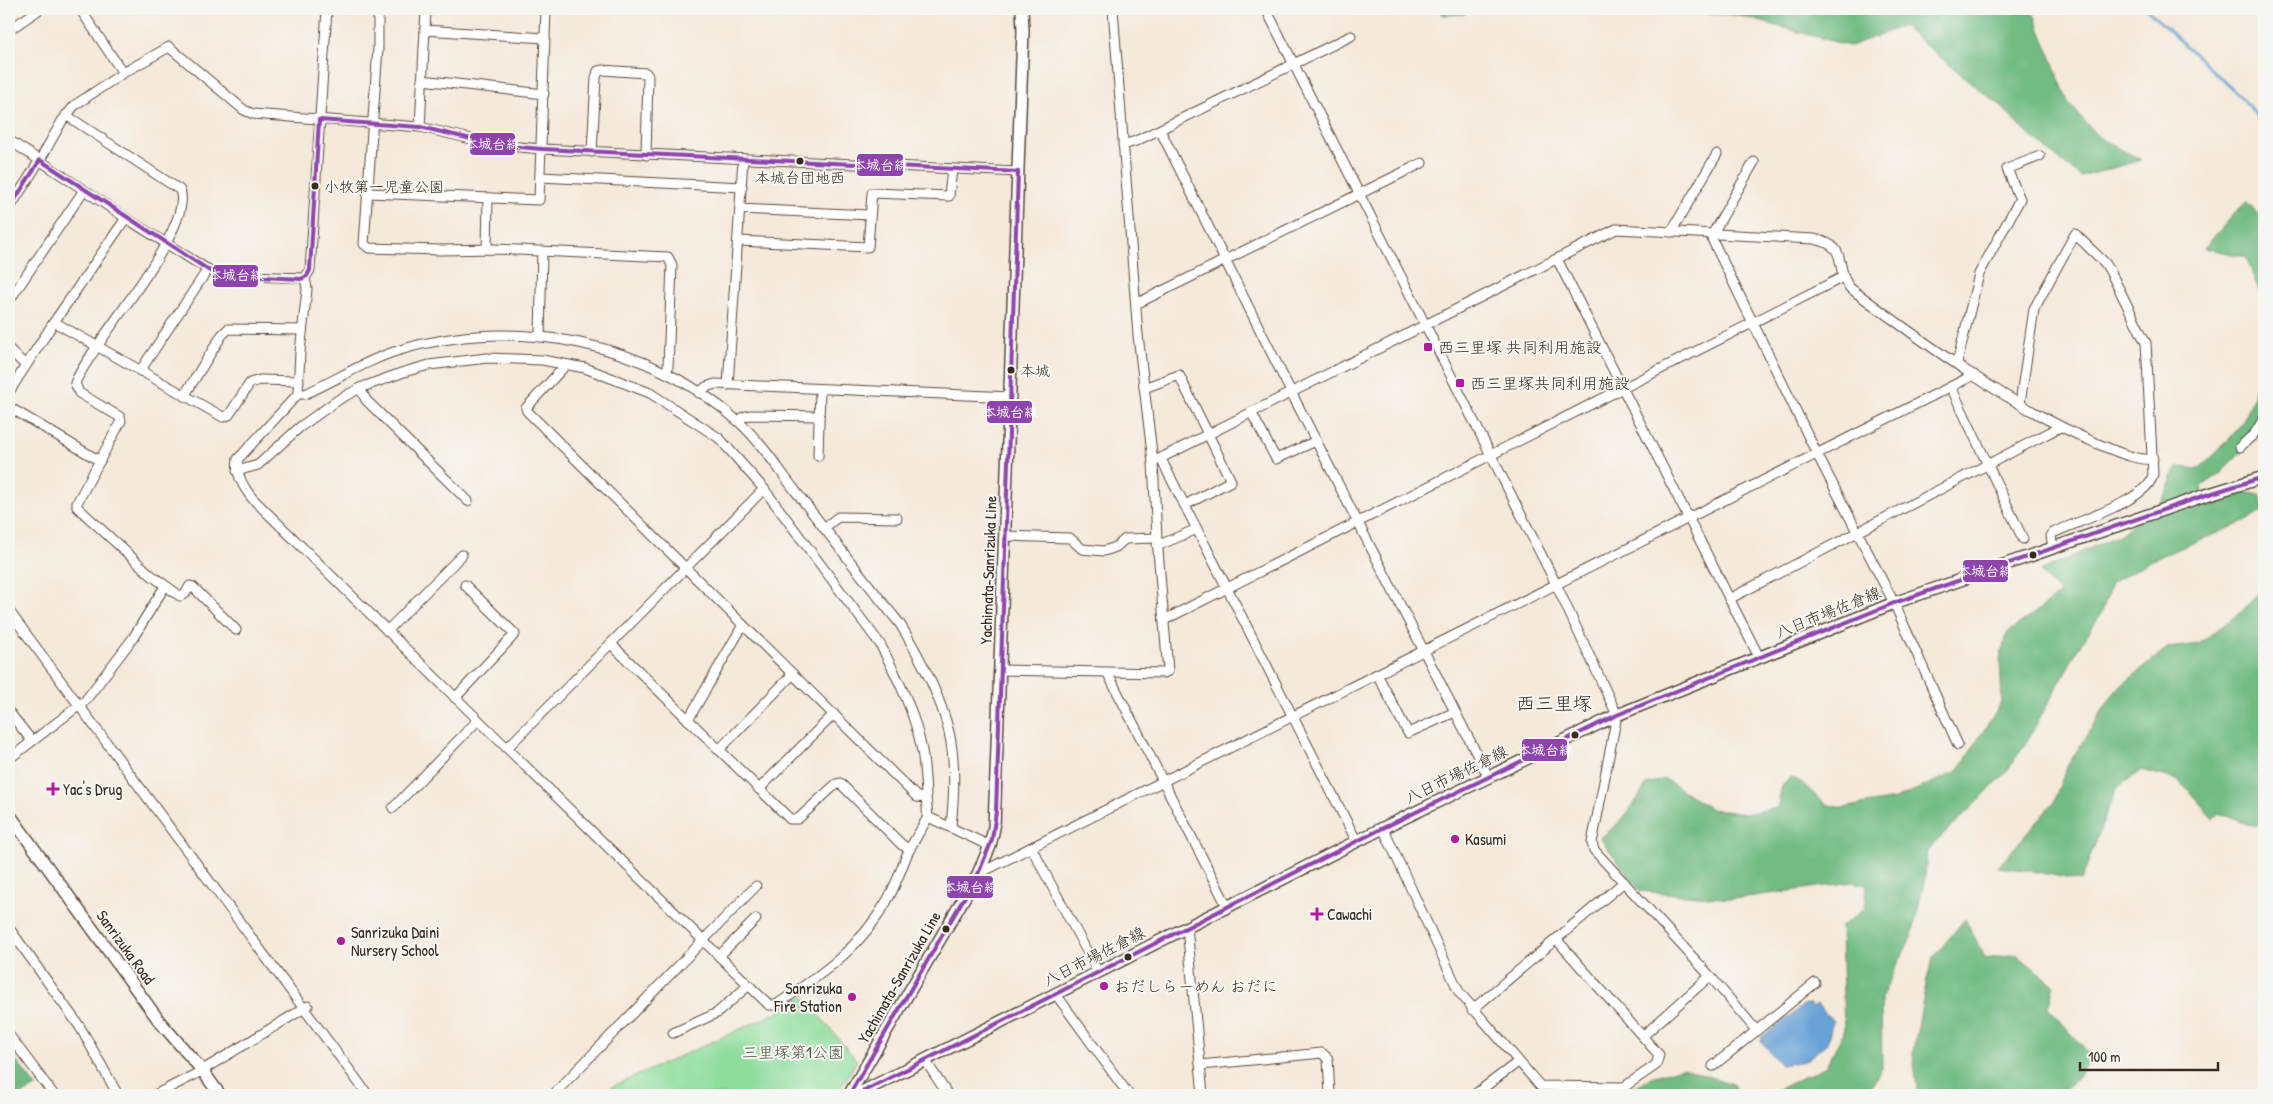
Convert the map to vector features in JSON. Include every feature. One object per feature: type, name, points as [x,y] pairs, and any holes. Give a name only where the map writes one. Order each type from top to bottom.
[{"type":"main road","name":"Yachimata-Sanrizuka Line","points":[[849,1095],[978,874],[990,846],[996,812],[1023,31],[1022,9]]},
{"type":"main road","name":"八日市場佐倉線","points":[[856,1095],[1383,828],[1617,715],[1894,603],[2211,493],[2264,477]]},
{"type":"main road","name":"Sanrizuka Road","points":[[9,814],[160,1022],[202,1070],[220,1095]]},
{"type":"street","points":[[9,30],[40,9]]},
{"type":"street","points":[[80,9],[123,73]]},
{"type":"street","points":[[298,394],[307,289],[305,278],[310,270],[327,9]]},
{"type":"street","points":[[378,9],[378,48],[368,192],[362,241],[369,248],[487,249],[668,257],[671,259],[672,266],[670,330],[666,373]]},
{"type":"street","points":[[420,127],[426,9]]},
{"type":"street","points":[[368,192],[539,200],[546,9]]},
{"type":"street","points":[[1000,670],[1108,674],[1164,673],[1168,671],[1157,542],[1157,460],[1144,388],[1113,9]]},
{"type":"street","points":[[1266,9],[1556,584],[1617,715],[1592,843],[1594,850],[1710,976],[1756,1030]]},
{"type":"street","points":[[425,30],[546,38]]},
{"type":"street","points":[[1123,145],[1160,130],[1351,36]]},
{"type":"street","points":[[9,209],[66,115],[75,105],[123,73],[169,47],[244,110],[253,114],[420,127],[497,145],[542,150],[1018,172]]},
{"type":"street","points":[[592,152],[596,78],[598,71],[602,70],[646,73],[648,76],[646,154]]},
{"type":"street","points":[[422,80],[544,94]]},
{"type":"street","points":[[66,115],[180,190],[182,199],[174,230],[167,243],[75,383],[79,393],[121,420],[77,503],[78,507],[165,586],[182,596],[190,586],[193,586],[236,630]]},
{"type":"street","points":[[1160,130],[1291,392],[1488,776]]},
{"type":"street","points":[[9,140],[208,270],[224,275],[305,278]]},
{"type":"street","points":[[1671,232],[1716,154]]},
{"type":"street","points":[[1957,363],[1979,274],[2020,199],[2007,169],[2040,156]]},
{"type":"street","points":[[728,385],[743,159]]},
{"type":"street","points":[[1754,162],[1713,233],[1712,239],[1817,454],[1894,603],[1958,745]]},
{"type":"street","points":[[1136,304],[1422,163]]},
{"type":"street","points":[[738,241],[868,247],[872,193],[949,196],[952,170]]},
{"type":"street","points":[[540,177],[742,186]]},
{"type":"street","points":[[9,301],[84,190]]},
{"type":"street","points":[[487,249],[488,198]]},
{"type":"street","points":[[740,209],[870,215]]},
{"type":"street","points":[[9,392],[25,365],[126,218]]},
{"type":"street","points":[[1157,460],[1425,324],[1616,230],[1713,233],[1814,239],[1827,242],[1837,250],[1844,277],[1850,288],[1974,375],[2060,427],[2120,452],[2153,459]]},
{"type":"street","points":[[2020,404],[2034,309],[2075,234],[2105,263],[2146,342],[2153,459],[2152,478],[2148,485],[2122,503],[2053,533],[2051,536],[2053,548]]},
{"type":"street","points":[[540,337],[542,251]]},
{"type":"street","points":[[1557,259],[1758,657]]},
{"type":"street","points":[[140,371],[208,270]]},
{"type":"street","points":[[1164,620],[1844,277]]},
{"type":"street","points":[[54,322],[226,418],[250,383],[260,380],[299,381]]},
{"type":"street","points":[[184,396],[222,335],[228,329],[302,330]]},
{"type":"street","points":[[238,471],[258,465],[280,443],[311,418],[360,388],[404,372],[454,362],[514,358],[585,368],[628,382],[675,407],[719,438],[764,489],[880,644],[911,709],[922,753],[928,817],[910,848],[887,901],[860,939],[842,958],[776,1005],[769,1005],[252,498],[244,486],[238,471],[237,463],[240,456],[298,394],[311,392],[346,372],[380,356],[424,344],[468,337],[540,337],[571,341],[607,350],[631,357],[666,373],[699,393],[739,422],[755,438],[900,624],[924,665],[943,711],[949,732],[954,787],[951,827]]},
{"type":"street","points":[[9,349],[25,365]]},
{"type":"street","points":[[564,364],[563,368],[526,408],[527,411],[916,797],[925,798]]},
{"type":"street","points":[[1144,388],[1179,375],[1230,481],[1184,505]]},
{"type":"street","points":[[978,874],[1974,375]]},
{"type":"street","points":[[699,393],[710,385],[728,385],[1011,397]]},
{"type":"street","points":[[1951,387],[2023,539]]},
{"type":"street","points":[[360,388],[366,400],[468,500]]},
{"type":"street","points":[[818,456],[820,389]]},
{"type":"street","points":[[9,407],[100,462]]},
{"type":"street","points":[[1251,412],[1276,459],[1316,440]]},
{"type":"street","points":[[739,422],[743,417],[750,416],[819,416]]},
{"type":"street","points":[[2240,447],[2255,433],[2264,418]]},
{"type":"street","points":[[1729,600],[2060,427]]},
{"type":"street","points":[[1157,460],[1197,529],[1357,842]]},
{"type":"street","points":[[507,748],[611,644],[685,566],[764,489]]},
{"type":"street","points":[[824,528],[838,517],[897,518]]},
{"type":"street","points":[[1005,536],[1070,538],[1082,549],[1104,551],[1116,547],[1125,539],[1157,542],[1197,529]]},
{"type":"street","points":[[387,631],[462,555]]},
{"type":"street","points":[[455,698],[515,634],[465,585]]},
{"type":"street","points":[[9,759],[80,707],[111,668],[165,586]]},
{"type":"street","points":[[9,611],[306,1008],[368,1095]]},
{"type":"street","points":[[688,720],[743,626]]},
{"type":"street","points":[[611,644],[790,819],[798,819],[836,784],[840,783],[902,845],[910,848]]},
{"type":"street","points":[[719,750],[793,674]]},
{"type":"street","points":[[1108,674],[1227,906]]},
{"type":"street","points":[[1377,674],[1408,733],[1455,712]]},
{"type":"street","points":[[9,712],[32,742]]},
{"type":"street","points":[[760,789],[834,714]]},
{"type":"street","points":[[393,808],[478,721]]},
{"type":"street","points":[[928,817],[990,846]]},
{"type":"street","points":[[1383,828],[1459,992],[1472,1010],[1540,1086],[1624,1087],[1656,1065],[1658,1055],[1556,938]]},
{"type":"street","points":[[1031,847],[1098,972]]},
{"type":"street","points":[[1472,1010],[1624,882]]},
{"type":"street","points":[[553,1095],[756,886]]},
{"type":"street","points":[[719,956],[756,919]]},
{"type":"street","points":[[1188,927],[1203,1095]]},
{"type":"street","points":[[9,928],[80,1027],[118,1095]]},
{"type":"street","points":[[1643,1036],[1710,976]]},
{"type":"street","points":[[1713,1066],[1814,983]]},
{"type":"street","points":[[673,1034],[717,1013],[749,985]]},
{"type":"street","points":[[1055,993],[1129,1095]]},
{"type":"street","points":[[155,1095],[202,1070],[306,1008]]},
{"type":"street","points":[[9,1035],[54,1095]]},
{"type":"street","points":[[1201,1065],[1322,1053],[1328,1059],[1330,1095]]},
{"type":"street","points":[[925,1060],[948,1095]]},
{"type":"street","points":[[1474,1095],[1518,1062]]},
{"type":"green space","points":[[1440,9],[1471,9],[1464,14],[1443,15]]},
{"type":"green space","points":[[1628,9],[1995,9],[2034,14],[2068,102],[2098,137],[2141,160],[2081,177],[2027,133],[1999,104],[1903,26],[1850,46],[1737,15]]},
{"type":"green space","points":[[2246,201],[2264,219],[2264,304],[2246,257],[2204,248]]},
{"type":"green space","points":[[2264,361],[2264,429],[2220,474],[2202,486],[2204,505],[2245,492],[2260,495],[2264,510],[2249,520],[2156,558],[2111,583],[2102,612],[2079,647],[2030,736],[2005,774],[1927,851],[1925,877],[1912,935],[1881,998],[1882,1067],[1867,1095],[1767,1095],[1826,1066],[1844,1032],[1841,926],[1865,909],[1867,885],[1853,882],[1733,899],[1640,891],[1600,838],[1626,814],[1647,784],[1665,779],[1711,809],[1745,814],[1777,808],[1782,786],[1791,777],[1801,782],[1825,804],[1843,808],[1895,799],[1958,771],[2002,702],[2000,659],[2007,633],[2060,594],[2040,571],[2119,535],[2162,501],[2177,467],[2200,469],[2226,443],[2243,421]]},
{"type":"green space","points":[[2264,588],[2263,826],[2247,824],[2219,813],[2213,818],[2180,781],[2142,770],[2116,788],[2081,881],[2033,871],[1998,867],[2054,802],[2066,768],[2115,691],[2167,648],[2199,644],[2241,612]]},
{"type":"green space","points":[[1965,919],[1986,959],[2016,954],[2054,985],[2048,1007],[2093,1058],[2062,1095],[1914,1095],[1917,1089],[1913,1053],[1927,979],[1934,957]]},
{"type":"green space","name":"三里塚第1公園","points":[[803,996],[857,1061],[836,1095],[594,1095],[776,1013]]},
{"type":"green space","points":[[9,1051],[36,1087],[21,1095],[9,1095]]},
{"type":"green space","points":[[1682,1068],[1733,1084],[1737,1095],[1625,1095],[1651,1077]]},
{"type":"green space","points":[[1526,1091],[1589,1095],[1518,1095]]},
{"type":"water","points":[[1805,1004],[1810,1004],[1812,1007],[1817,1004],[1833,1021],[1827,1043],[1805,1061],[1781,1065],[1761,1042],[1762,1037]]},
{"type":"waterway","points":[[2146,9],[2243,99],[2264,125]]},
{"type":"transit line","name":"本城台線","points":[[319,120],[420,127],[497,145],[542,149],[1018,172]]},
{"type":"transit line","name":"本城台線","points":[[40,160],[210,271],[224,275],[301,279],[307,276],[310,270],[319,120]]},
{"type":"transit line","name":"本城台線","points":[[9,209],[40,160]]},
{"type":"transit line","name":"本城台線","points":[[849,1095],[978,874],[992,840],[996,812],[1018,172]]},
{"type":"transit line","name":"本城台線","points":[[856,1095],[1383,828],[1617,715],[1894,603],[2203,496],[2264,477]]},
{"type":"place","name":"本城台団地西","points":[[800,161]]},
{"type":"place","name":"小牧第一児童公園","points":[[315,186]]},
{"type":"place","name":"西三里塚 共同利用施設","points":[[1428,347]]},
{"type":"place","name":"本城","points":[[1011,370]]},
{"type":"place","name":"西三里塚共同利用施設","points":[[1460,383]]},
{"type":"place","name":"Yac's Drug","points":[[53,789]]},
{"type":"place","name":"Kasumi","points":[[1455,839]]},
{"type":"place","name":"Cawachi","points":[[1317,914]]},
{"type":"place","name":"Sanrizuka Daini Nursery School","points":[[341,941]]},
{"type":"place","name":"おだしらーめん おだに","points":[[1104,986]]},
{"type":"place","name":"Sanrizuka Fire Station","points":[[852,997]]},
{"type":"district","name":"西三里塚","points":[[1554,703]]}]
